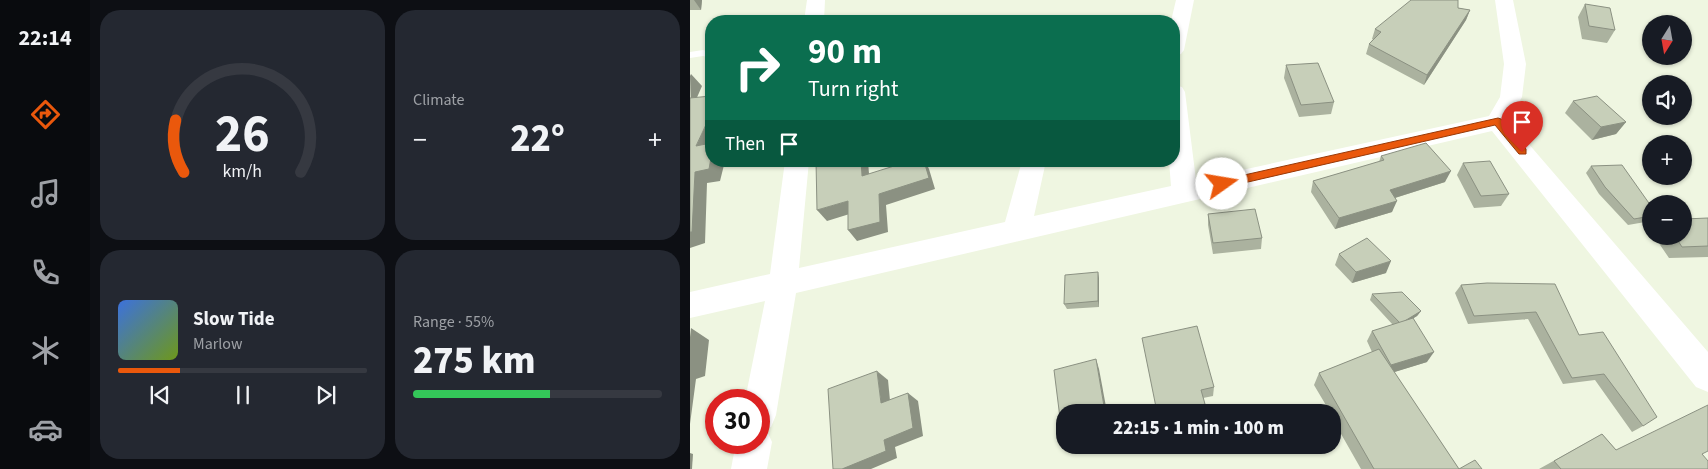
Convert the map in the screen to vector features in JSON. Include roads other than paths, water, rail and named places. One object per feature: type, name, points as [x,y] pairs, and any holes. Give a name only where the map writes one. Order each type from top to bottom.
[{"type":"street","points":[[815,15],[816,0]]},
{"type":"street","points":[[1180,23],[1185,0]]},
{"type":"street","points":[[690,305],[1498,122],[1511,97],[1515,64],[1504,0]]},
{"type":"street","points":[[1498,122],[1708,376]]},
{"type":"street","points":[[1180,147],[1185,192]]},
{"type":"street","points":[[764,389],[783,283],[796,167]]},
{"type":"street","points":[[1017,230],[1033,167]]},
{"type":"street","points":[[749,469],[752,454]]},
{"type":"lane","points":[[690,55],[705,54]]}]
